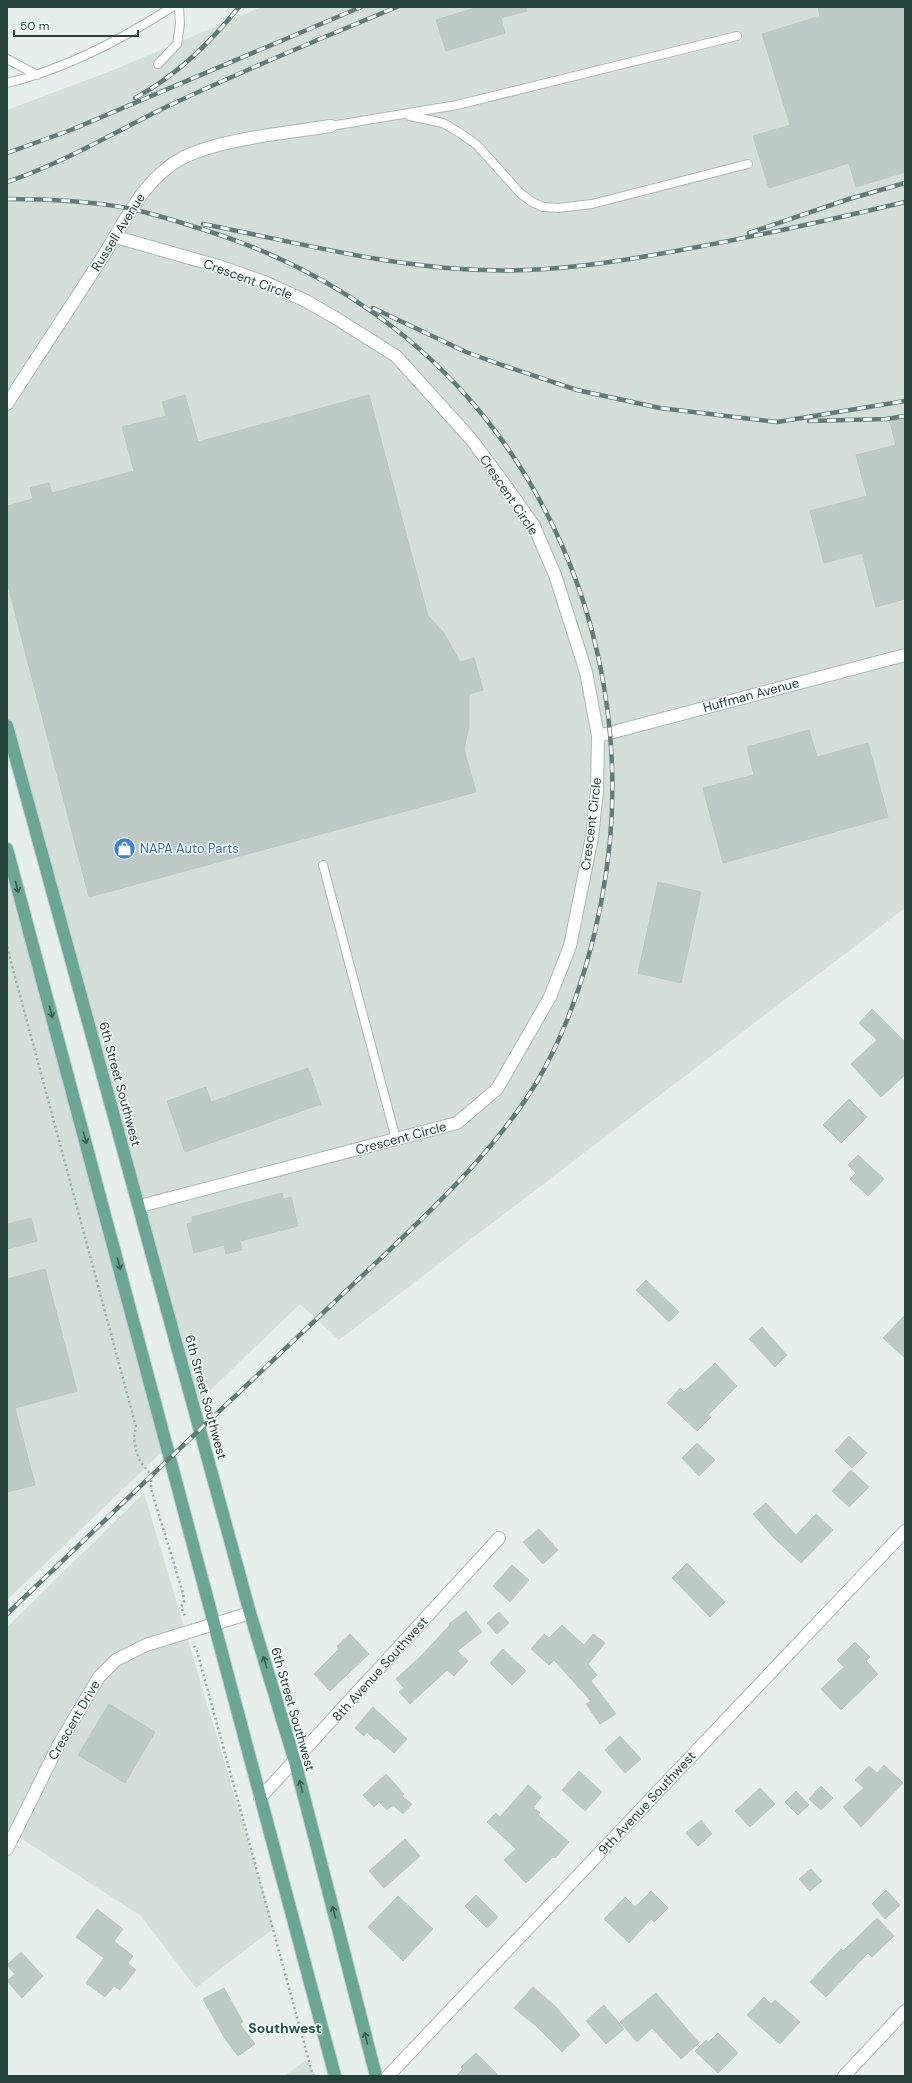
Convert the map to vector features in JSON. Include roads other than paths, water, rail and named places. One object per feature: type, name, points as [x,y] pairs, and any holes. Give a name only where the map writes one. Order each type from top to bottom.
[{"type":"main road","name":"6th Street Southwest","points":[[7,726],[140,1206],[250,1613],[295,1762],[376,2076]]},
{"type":"main road","points":[[7,849],[335,2076]]},
{"type":"street","name":"Russell Avenue","points":[[7,404],[116,237],[138,199],[150,183],[182,158],[199,150],[221,144],[331,126]]},
{"type":"street","name":"Crescent Circle","points":[[116,237],[218,266],[264,282],[323,310],[355,328],[396,356],[471,439],[534,526],[555,575],[584,665],[598,736],[598,791],[590,851],[570,946],[550,997],[497,1089],[457,1123],[140,1206]]},
{"type":"street","name":"Huffman Avenue","points":[[598,736],[905,654]]},
{"type":"street","name":"9th Avenue Southwest","points":[[388,2076],[905,1531]]},
{"type":"street","name":"8th Avenue Southwest","points":[[260,1798],[295,1762],[499,1538]]},
{"type":"street","name":"Crescent Drive","points":[[7,1849],[59,1744],[99,1677],[116,1660],[146,1646],[250,1613]]},
{"type":"street","points":[[844,2076],[905,2011]]},
{"type":"lane","points":[[7,83],[37,75],[94,52],[140,28],[172,7]]},
{"type":"lane","points":[[158,64],[177,44],[180,24],[180,7]]},
{"type":"lane","points":[[331,126],[457,106],[737,36]]},
{"type":"lane","points":[[7,60],[37,75]]},
{"type":"lane","points":[[403,115],[442,123],[460,133],[477,145],[520,193],[532,202],[543,207],[558,208],[592,204],[748,164]]},
{"type":"lane","points":[[323,865],[396,1139]]},
{"type":"railway","points":[[135,98],[164,80],[192,58],[239,7]]},
{"type":"railway","points":[[7,153],[71,130],[361,7]]},
{"type":"railway","points":[[7,182],[68,157],[166,107],[223,81],[397,7]]},
{"type":"railway","points":[[749,233],[849,199],[905,183]]},
{"type":"railway","points":[[7,199],[67,201],[127,208],[153,214],[243,243],[311,274],[354,300],[375,314],[434,362],[485,418],[528,480],[562,546],[588,616],[604,690],[612,765],[610,841],[595,933],[577,995],[553,1053],[538,1080],[517,1111],[494,1142],[412,1229],[7,1614]]},
{"type":"railway","points":[[203,224],[342,253],[412,264],[482,270],[535,270],[587,265],[666,253],[825,221],[905,202]]},
{"type":"railway","points":[[373,308],[466,352],[502,365],[577,390],[660,408],[777,422],[905,401]]},
{"type":"railway","points":[[809,421],[886,419],[905,416]]},
{"type":"place","name":"NAPA Auto Parts","points":[[124,848]]},
{"type":"district","name":"Southwest","points":[[285,2028]]}]
